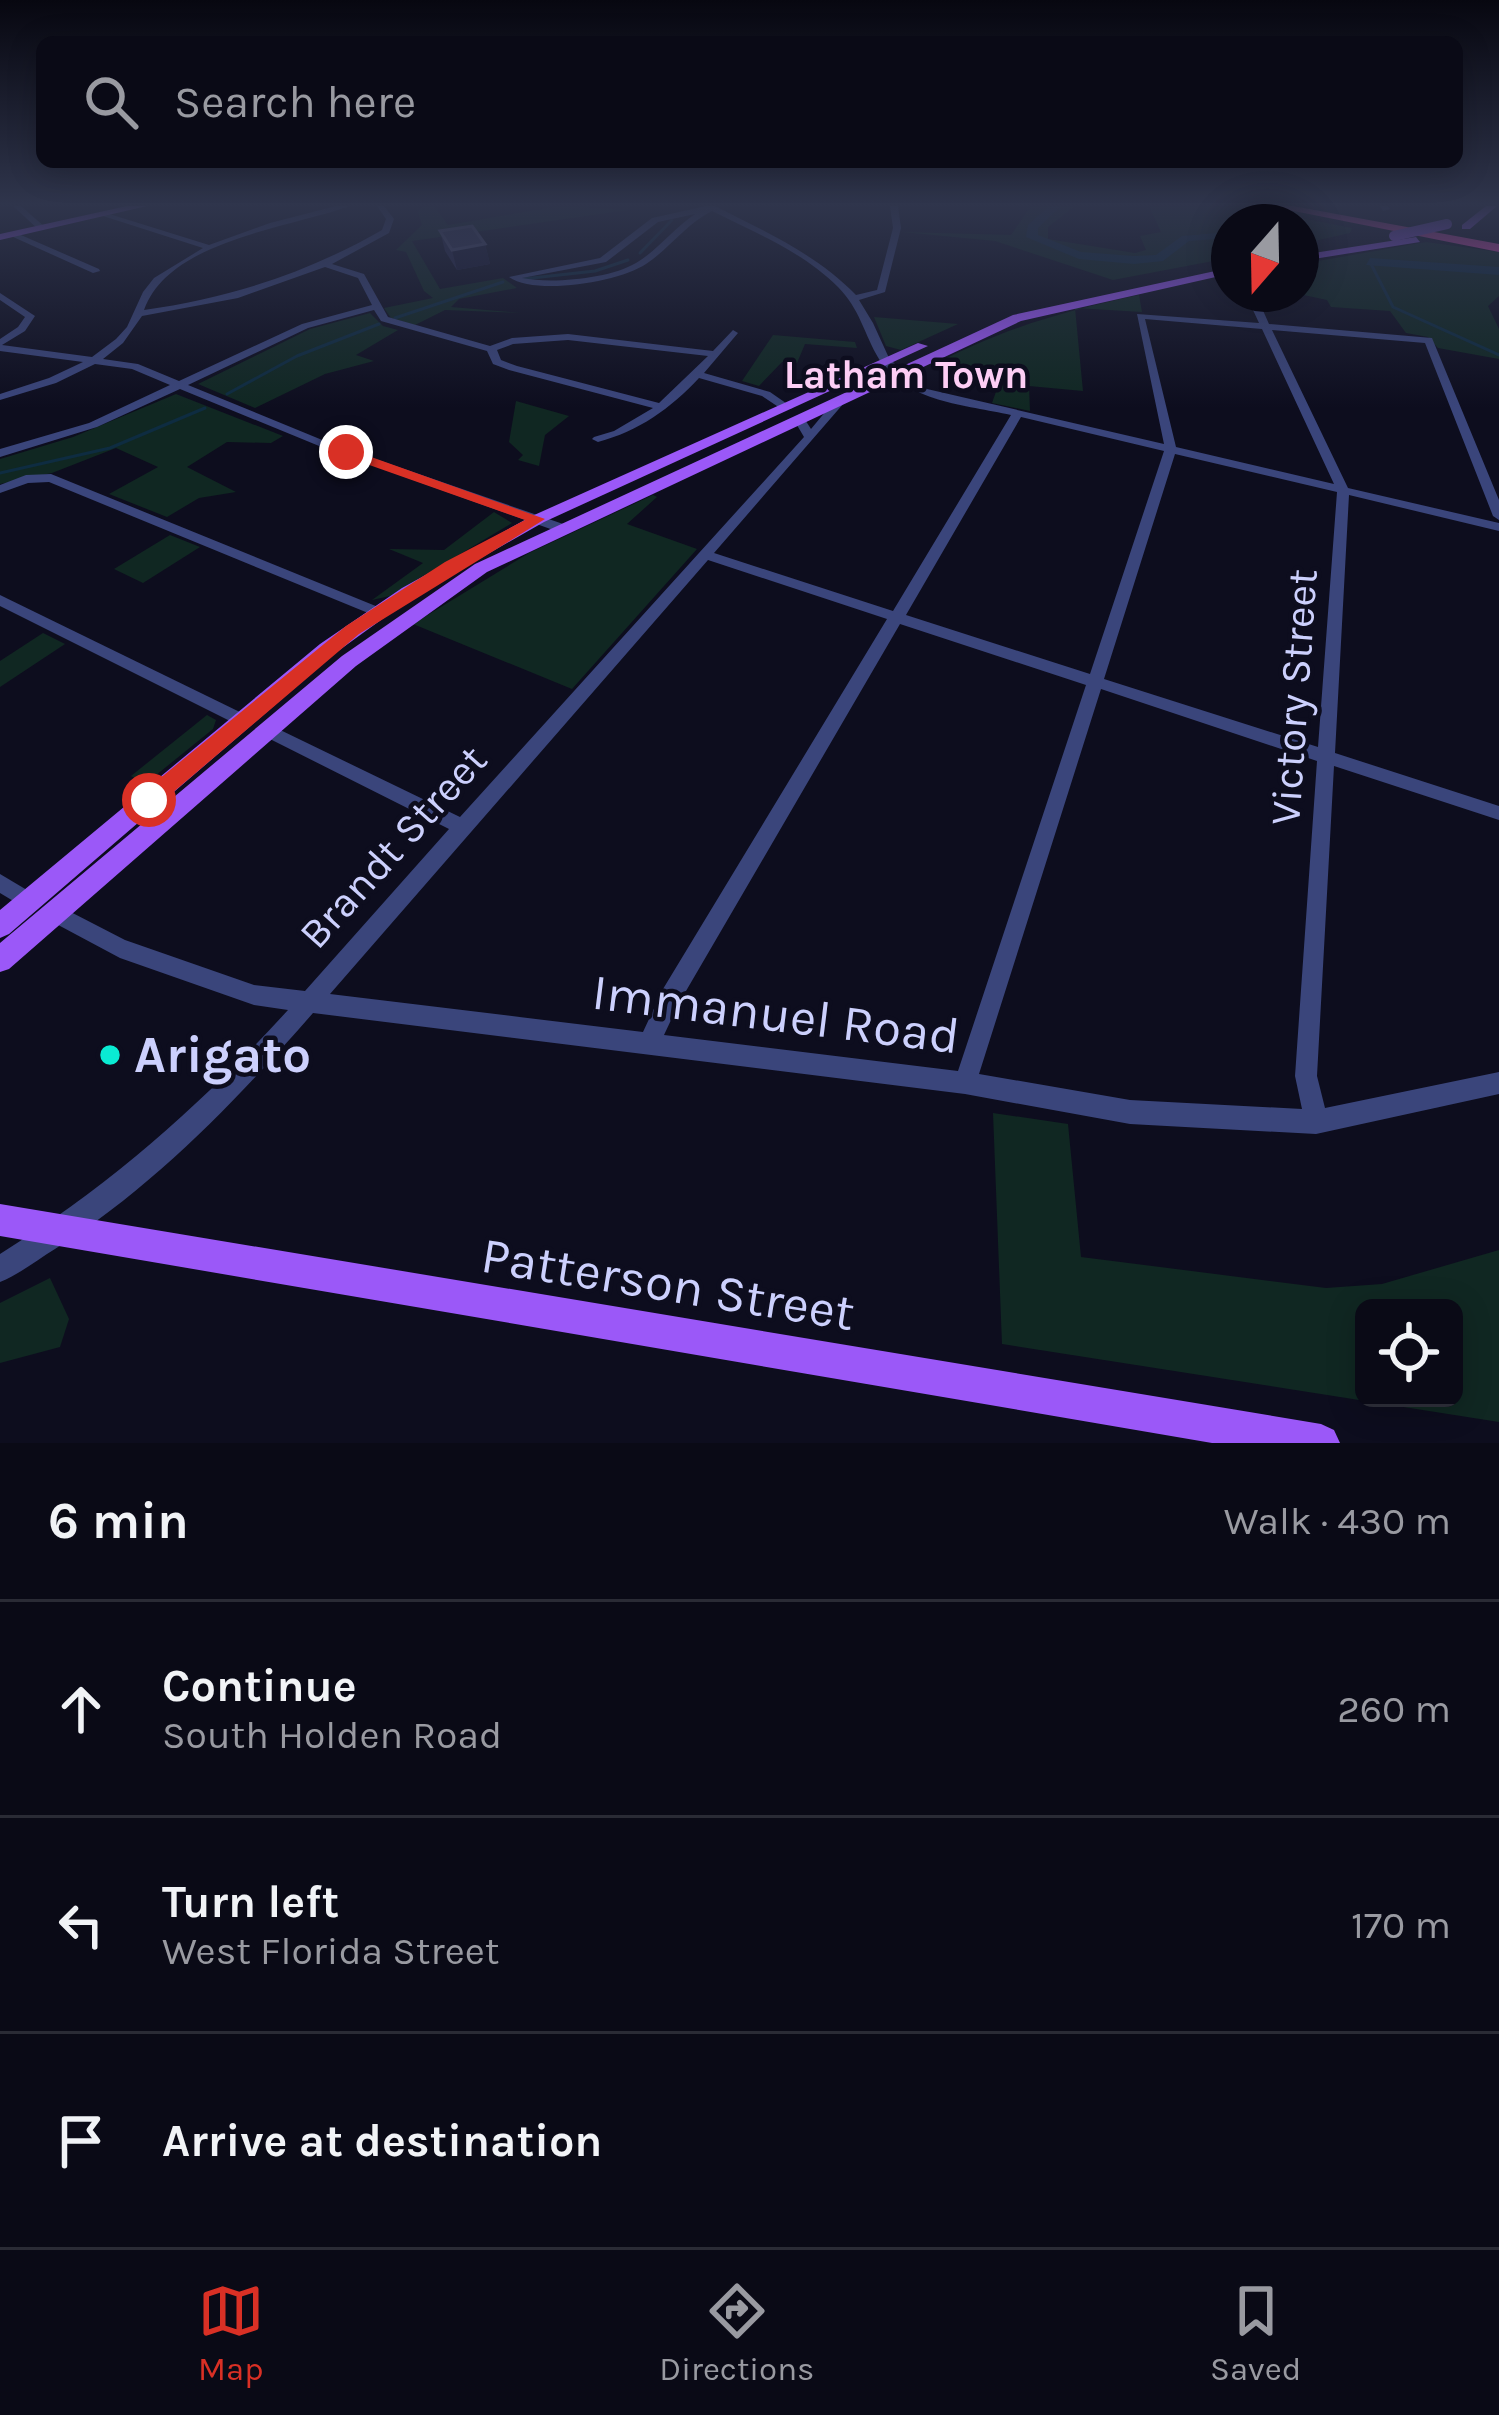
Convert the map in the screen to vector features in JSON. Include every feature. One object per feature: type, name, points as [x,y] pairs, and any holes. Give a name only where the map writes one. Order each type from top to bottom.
[{"type":"main road","points":[[0,956],[42,908],[378,611],[538,519],[799,422],[889,369],[1017,318],[1203,273]]},
{"type":"main road","points":[[254,725],[441,592],[561,528],[799,422],[889,369]]},
{"type":"main road","points":[[0,926],[42,908]]},
{"type":"main road","name":"Patterson Street","points":[[0,1220],[1321,1443]]},
{"type":"street","points":[[0,398],[92,358],[127,333],[155,282],[170,273]]},
{"type":"street","points":[[137,314],[247,295],[304,273]]},
{"type":"street","points":[[350,273],[361,277],[374,307],[396,324],[491,349],[510,340],[543,338],[715,354]]},
{"type":"street","points":[[529,273],[513,277],[530,285],[610,273]]},
{"type":"street","points":[[826,273],[854,298],[889,369],[923,391],[1499,527]]},
{"type":"street","points":[[854,298],[881,292],[886,273]]},
{"type":"street","points":[[0,296],[30,316],[0,346]]},
{"type":"street","points":[[0,454],[93,425],[304,326],[374,307]]},
{"type":"street","name":"Victory Street","points":[[1260,312],[1343,491],[1306,1076],[1316,1122]]},
{"type":"street","points":[[965,1083],[1171,449],[1140,316],[1429,340],[1499,516]]},
{"type":"street","points":[[598,440],[630,430],[696,374],[733,333]]},
{"type":"street","points":[[0,346],[134,366],[328,446],[561,528]]},
{"type":"street","points":[[491,349],[497,362],[513,368],[657,406]]},
{"type":"street","points":[[696,374],[766,394],[799,422]]},
{"type":"street","points":[[649,1042],[671,995],[1018,413]]},
{"type":"street","name":"Brandt Street","points":[[0,1269],[67,1231],[178,1142],[703,554],[799,422]]},
{"type":"street","points":[[0,489],[26,479],[51,478],[378,611]]},
{"type":"street","points":[[703,554],[1499,813]]},
{"type":"street","points":[[0,600],[462,827]]},
{"type":"street","name":"Immanuel Road","points":[[0,883],[120,948],[254,994],[965,1083],[1130,1112],[1264,1124],[1316,1122],[1499,1083]]},
{"type":"green space","points":[[416,273],[431,273],[440,289],[503,278],[517,288],[459,299],[451,307],[521,313],[445,310],[415,325],[391,318],[384,308],[433,298]]},
{"type":"green space","points":[[1093,273],[1148,273],[1113,280]]},
{"type":"green space","points":[[1319,273],[1499,273],[1499,296],[1488,306],[1499,329],[1499,359],[1438,348],[1428,337],[1406,333],[1390,311],[1331,307],[1319,298]]},
{"type":"green space","points":[[1139,295],[1142,312],[1082,308]]},
{"type":"green space","points":[[1075,310],[1083,391],[1029,386],[1030,411],[992,403],[998,386],[976,370],[933,365],[1008,331]]},
{"type":"green space","points":[[370,313],[383,326],[398,330],[356,355],[374,361],[325,374],[255,408],[198,384],[310,329]]},
{"type":"green space","points":[[874,317],[958,324],[901,350],[886,346]]},
{"type":"green space","points":[[773,335],[855,342],[857,348],[805,344],[797,363],[782,362],[759,386],[742,381]]},
{"type":"green space","points":[[176,394],[283,436],[271,443],[227,442],[187,467],[236,492],[199,498],[167,517],[109,494],[158,467],[116,448],[52,473],[0,484],[0,459],[73,437]]},
{"type":"green space","points":[[516,401],[569,416],[545,435],[539,466],[518,460],[523,455],[509,442]]},
{"type":"green space","points":[[657,497],[627,524],[697,549],[572,689],[413,624],[529,553]]},
{"type":"green space","points":[[494,512],[512,523],[390,596],[372,600],[423,563],[389,549],[444,550]]},
{"type":"green space","points":[[170,535],[200,547],[143,583],[114,569]]},
{"type":"green space","points":[[43,633],[65,644],[0,687],[0,661]]},
{"type":"green space","points":[[207,715],[216,720],[213,729],[145,784],[131,776]]},
{"type":"green space","points":[[993,1113],[1068,1124],[1081,1257],[1326,1288],[1382,1284],[1499,1250],[1499,1422],[1403,1407],[1463,1407],[1463,1299],[1355,1299],[1355,1399],[1002,1344]]},
{"type":"green space","points":[[50,1278],[69,1319],[60,1347],[0,1363],[0,1303]]},
{"type":"waterway","points":[[523,279],[574,273]]},
{"type":"waterway","points":[[1376,273],[1393,307],[1499,355]]},
{"type":"waterway","points":[[395,318],[503,282]]},
{"type":"waterway","points":[[227,394],[297,356],[379,324]]},
{"type":"waterway","points":[[0,473],[110,448],[205,408]]},
{"type":"place","name":"Arigato","points":[[110,1055]]},
{"type":"district","name":"Latham Town","points":[[906,375]]},
{"type":"route","points":[[149,800],[352,630],[451,566],[538,519],[346,452]]}]
